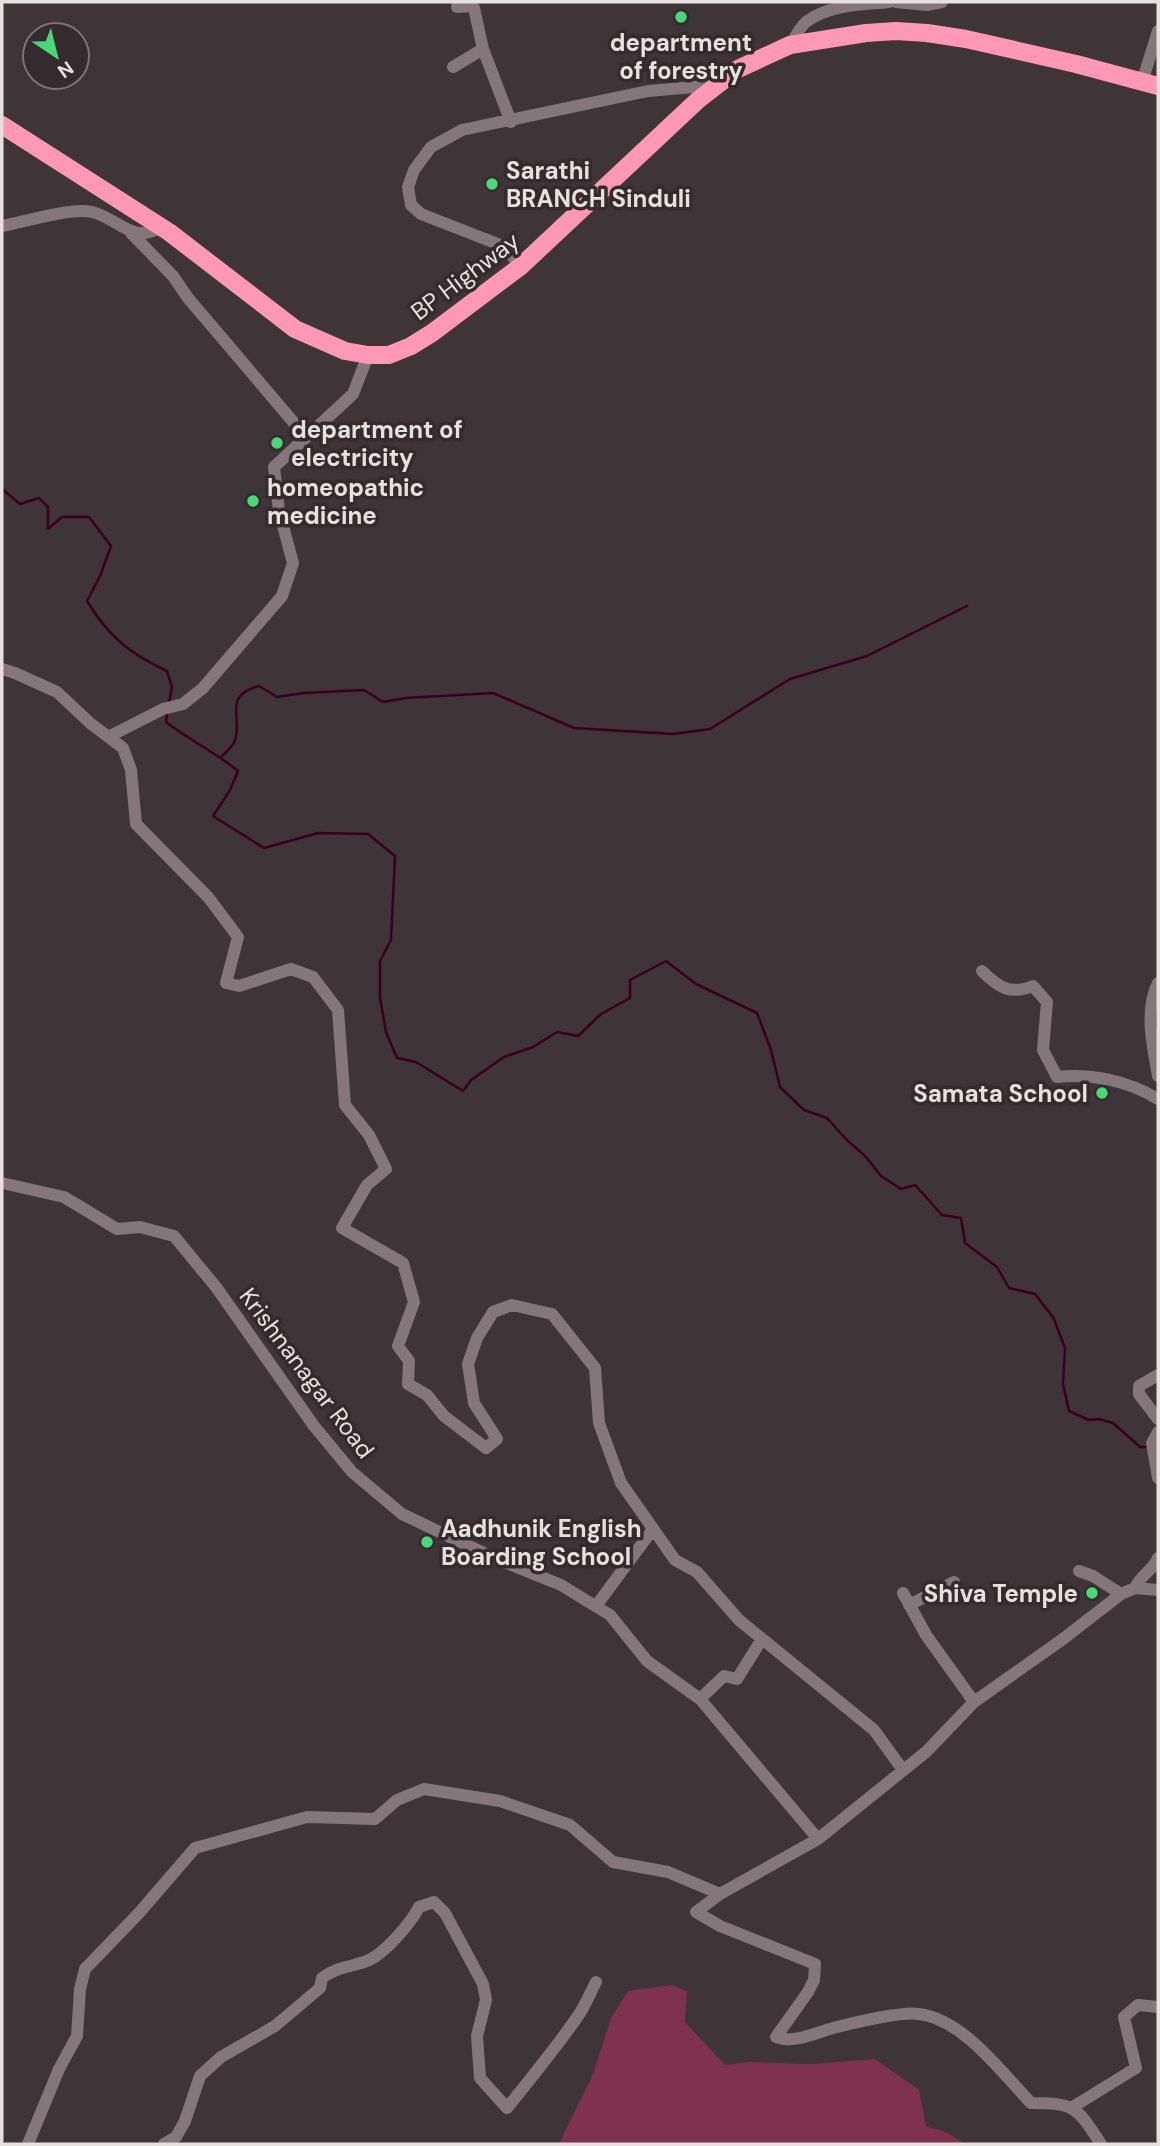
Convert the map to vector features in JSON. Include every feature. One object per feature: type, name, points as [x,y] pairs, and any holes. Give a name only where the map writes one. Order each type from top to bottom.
[{"type":"highway","name":"BP Highway","points":[[2,125],[161,227],[295,329],[331,347],[368,355],[389,355],[432,333],[521,266],[717,85],[738,69],[790,45],[866,33],[927,33],[1064,61],[1150,84]]},
{"type":"street","points":[[790,45],[805,23],[826,11],[889,2]]},
{"type":"street","points":[[896,2],[927,5],[943,2]]},
{"type":"street","points":[[457,7],[474,8],[483,49],[511,122]]},
{"type":"street","points":[[1150,84],[1158,31]]},
{"type":"street","points":[[453,67],[483,49]]},
{"type":"street","points":[[521,266],[503,246],[421,214],[411,205],[408,187],[414,170],[431,147],[462,130],[511,122],[648,91],[717,85]]},
{"type":"street","points":[[2,226],[80,210],[108,218],[131,233],[173,276],[188,298],[306,437]]},
{"type":"street","points":[[131,233],[141,234],[161,227]]},
{"type":"street","points":[[108,737],[163,709],[183,704],[203,688],[282,596],[293,563],[279,511],[274,467],[353,394],[368,355]]},
{"type":"street","points":[[2,669],[57,692],[90,723],[123,748],[131,770],[136,824],[208,897],[238,937],[226,983],[239,986],[291,969],[313,977],[338,1010],[345,1105],[369,1135],[386,1169],[367,1185],[342,1228],[403,1263],[414,1302],[398,1346],[409,1361],[408,1384],[427,1395],[444,1416],[486,1448],[496,1439],[474,1403],[468,1364],[477,1338],[493,1312],[512,1306],[552,1314],[595,1368],[599,1423],[621,1483],[676,1560],[697,1572],[739,1620],[874,1730],[903,1770]]},
{"type":"street","points":[[982,971],[1007,991],[1033,986],[1047,1002],[1043,1050],[1057,1077],[1078,1074],[1137,1086],[1158,1099]]},
{"type":"street","points":[[1158,983],[1153,993],[1151,1018],[1158,1076]]},
{"type":"street","name":"Krishnanagar Road","points":[[2,1183],[64,1196],[117,1229],[140,1227],[174,1236],[216,1287],[314,1426],[352,1472],[402,1514],[492,1557],[561,1585],[610,1615],[647,1661],[700,1699],[818,1839]]},
{"type":"street","points":[[1158,1375],[1139,1387],[1139,1394],[1158,1419]]},
{"type":"street","points":[[1158,1432],[1152,1443],[1158,1478]]},
{"type":"street","points":[[596,1606],[653,1529]]},
{"type":"street","points":[[1135,1588],[1140,1579],[1155,1567],[1158,1558]]},
{"type":"street","points":[[1079,1571],[1093,1576],[1121,1594]]},
{"type":"street","points":[[954,1582],[906,1600],[926,1635],[974,1702]]},
{"type":"street","points":[[1101,2144],[1079,2111],[1057,2103],[1031,2103],[971,2040],[946,2023],[918,2013],[838,2027],[786,2041],[776,2037],[814,1980],[815,1964],[720,1926],[696,1912],[720,1894],[818,1839],[942,1737],[974,1702],[1121,1594],[1135,1588],[1158,1590]]},
{"type":"street","points":[[700,1699],[724,1676],[737,1679],[762,1639]]},
{"type":"street","points":[[28,2144],[58,2069],[77,2036],[80,1989],[85,1969],[139,1913],[195,1848],[307,1817],[375,1819],[397,1800],[424,1789],[500,1801],[570,1825],[613,1862],[668,1872],[720,1894]]},
{"type":"street","points":[[164,2144],[176,2137],[185,2121],[200,2076],[221,2057],[275,2026],[320,1988],[322,1978],[340,1967],[367,1961],[379,1955],[414,1917],[419,1907],[434,1902],[445,1913],[483,1984],[486,2000],[477,2036],[480,2078],[507,2108],[580,2014],[596,1982]]},
{"type":"street","points":[[1071,2108],[1136,2068],[1124,2017],[1138,2005],[1158,2007]]},
{"type":"shaded area","points":[[673,1985],[687,1992],[685,2022],[725,2065],[749,2062],[812,2064],[875,2059],[919,2090],[926,2126],[948,2133],[965,2144],[559,2144],[593,2074],[611,2018],[628,1991]]},
{"type":"waterway","points":[[2,489],[20,504],[39,498],[48,507],[48,529],[62,517],[89,517],[111,546],[87,601],[121,643],[167,671],[172,687],[169,703]]},
{"type":"waterway","points":[[221,757],[235,740],[237,701],[248,690],[259,686],[277,697],[364,690],[383,702],[406,698],[493,693],[574,728],[673,734],[710,729],[790,679],[867,656],[967,606]]},
{"type":"waterway","points":[[167,713],[166,722],[238,771],[230,790],[213,816],[264,848],[318,833],[368,834],[395,856],[391,940],[380,961],[380,998],[386,1032],[397,1058],[416,1062],[463,1091],[471,1080],[504,1057],[533,1047],[557,1032],[578,1036],[601,1014],[630,998],[630,980],[666,961],[696,984],[757,1013],[771,1050],[780,1087],[804,1110],[827,1118],[881,1176],[901,1189],[915,1185],[942,1215],[961,1218],[965,1243],[997,1267],[1009,1288],[1035,1294],[1053,1317],[1065,1348],[1063,1384],[1069,1411],[1089,1420],[1099,1419],[1113,1423],[1140,1447],[1148,1447]]},
{"type":"place","name":"department of forestry","points":[[681,17]]},
{"type":"place","name":"Sarathi BRANCH Sinduli","points":[[492,184]]},
{"type":"place","name":"department of electricity","points":[[277,443]]},
{"type":"place","name":"homeopathic medicine","points":[[253,501]]},
{"type":"place","name":"Samata School","points":[[1102,1093]]},
{"type":"place","name":"Aadhunik English Boarding School","points":[[427,1542]]},
{"type":"place","name":"Shiva Temple","points":[[1092,1593]]}]
